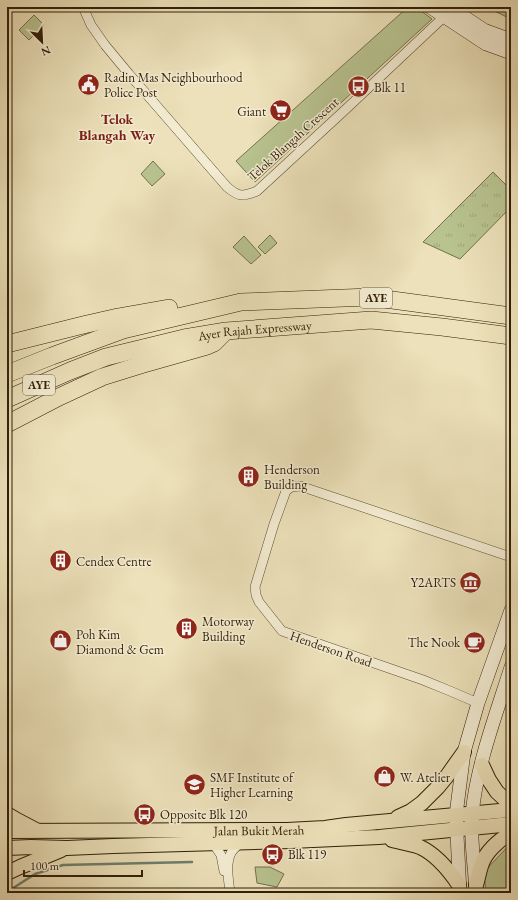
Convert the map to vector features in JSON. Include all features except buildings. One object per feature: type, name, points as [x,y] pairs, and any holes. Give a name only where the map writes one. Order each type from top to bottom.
[{"type":"highway","name":"Ayer Rajah Expressway","points":[[7,374],[123,330],[241,302],[370,297],[511,316]]},
{"type":"highway","points":[[7,344],[111,319],[196,303],[231,301],[241,302]]},
{"type":"highway","name":"Ayer Rajah Expressway","points":[[7,399],[106,357],[184,338],[226,331],[371,320],[511,336]]},
{"type":"highway","points":[[7,424],[102,377],[207,346],[214,343],[226,331]]},
{"type":"main road","points":[[430,7],[448,11],[484,30],[511,40]]},
{"type":"main road","points":[[448,11],[486,44],[511,53]]},
{"type":"main road","points":[[459,889],[456,815],[464,752],[478,703],[511,610]]},
{"type":"main road","points":[[476,889],[472,814],[485,751],[511,667]]},
{"type":"main road","points":[[390,821],[411,811],[422,803],[438,787],[464,752]]},
{"type":"main road","points":[[482,764],[489,780],[497,792],[511,805]]},
{"type":"main road","name":"Jalan Bukit Merah","points":[[7,831],[287,830],[325,828],[511,810]]},
{"type":"main road","points":[[7,814],[38,831]]},
{"type":"main road","name":"Jalan Bukit Merah","points":[[7,848],[67,848],[240,843],[379,837],[511,824]]},
{"type":"main road","points":[[476,889],[484,858],[488,852],[511,833]]},
{"type":"main road","points":[[379,837],[419,847],[433,855],[450,872],[459,889]]},
{"type":"main road","points":[[7,873],[67,848]]},
{"type":"street","name":"Telok Blangah Crescent","points":[[83,7],[91,25],[129,74],[227,187],[233,192],[241,195],[257,191],[448,11]]},
{"type":"street","name":"Henderson Road","points":[[478,703],[423,680],[282,631],[259,602],[255,588],[274,524],[286,491],[291,487],[300,486],[511,558]]},
{"type":"street","points":[[213,843],[221,855],[226,893]]},
{"type":"street","points":[[230,893],[228,866],[229,859],[232,852],[240,843]]},
{"type":"green space","points":[[408,7],[416,7],[432,19],[255,182],[236,161]]},
{"type":"green space","points":[[486,7],[511,7],[511,19]]},
{"type":"green space","points":[[34,15],[44,25],[29,40],[19,30]]},
{"type":"green space","points":[[153,161],[165,174],[152,186],[141,174]]},
{"type":"green space","points":[[493,172],[511,190],[511,207],[460,259],[423,242]]},
{"type":"green space","points":[[270,235],[277,243],[265,254],[258,247]]},
{"type":"green space","points":[[244,236],[261,255],[251,264],[233,247]]},
{"type":"green space","points":[[511,843],[511,893],[486,893],[484,872]]},
{"type":"green space","points":[[255,867],[270,867],[284,874],[277,887],[257,883]]},
{"type":"waterway","points":[[7,892],[35,874],[63,865],[192,862]]},
{"type":"place","name":"Radin Mas Neighbourhood Police Post","points":[[88,84]]},
{"type":"place","name":"Blk 11","points":[[359,87]]},
{"type":"place","name":"Giant","points":[[281,111]]},
{"type":"place","name":"Henderson Building","points":[[248,476]]},
{"type":"place","name":"Cendex Centre","points":[[61,561]]},
{"type":"place","name":"Y2ARTS","points":[[471,582]]},
{"type":"place","name":"Motorway Building","points":[[187,628]]},
{"type":"place","name":"Poh Kim Diamond & Gem","points":[[60,641]]},
{"type":"place","name":"The Nook","points":[[475,642]]},
{"type":"place","name":"W. Atelier","points":[[385,777]]},
{"type":"place","name":"SMF Institute of Higher Learning","points":[[195,784]]},
{"type":"place","name":"Opposite Blk 120","points":[[144,814]]},
{"type":"place","name":"Blk 119","points":[[273,854]]},
{"type":"district","name":"Telok Blangah Way","points":[[117,128]]}]
